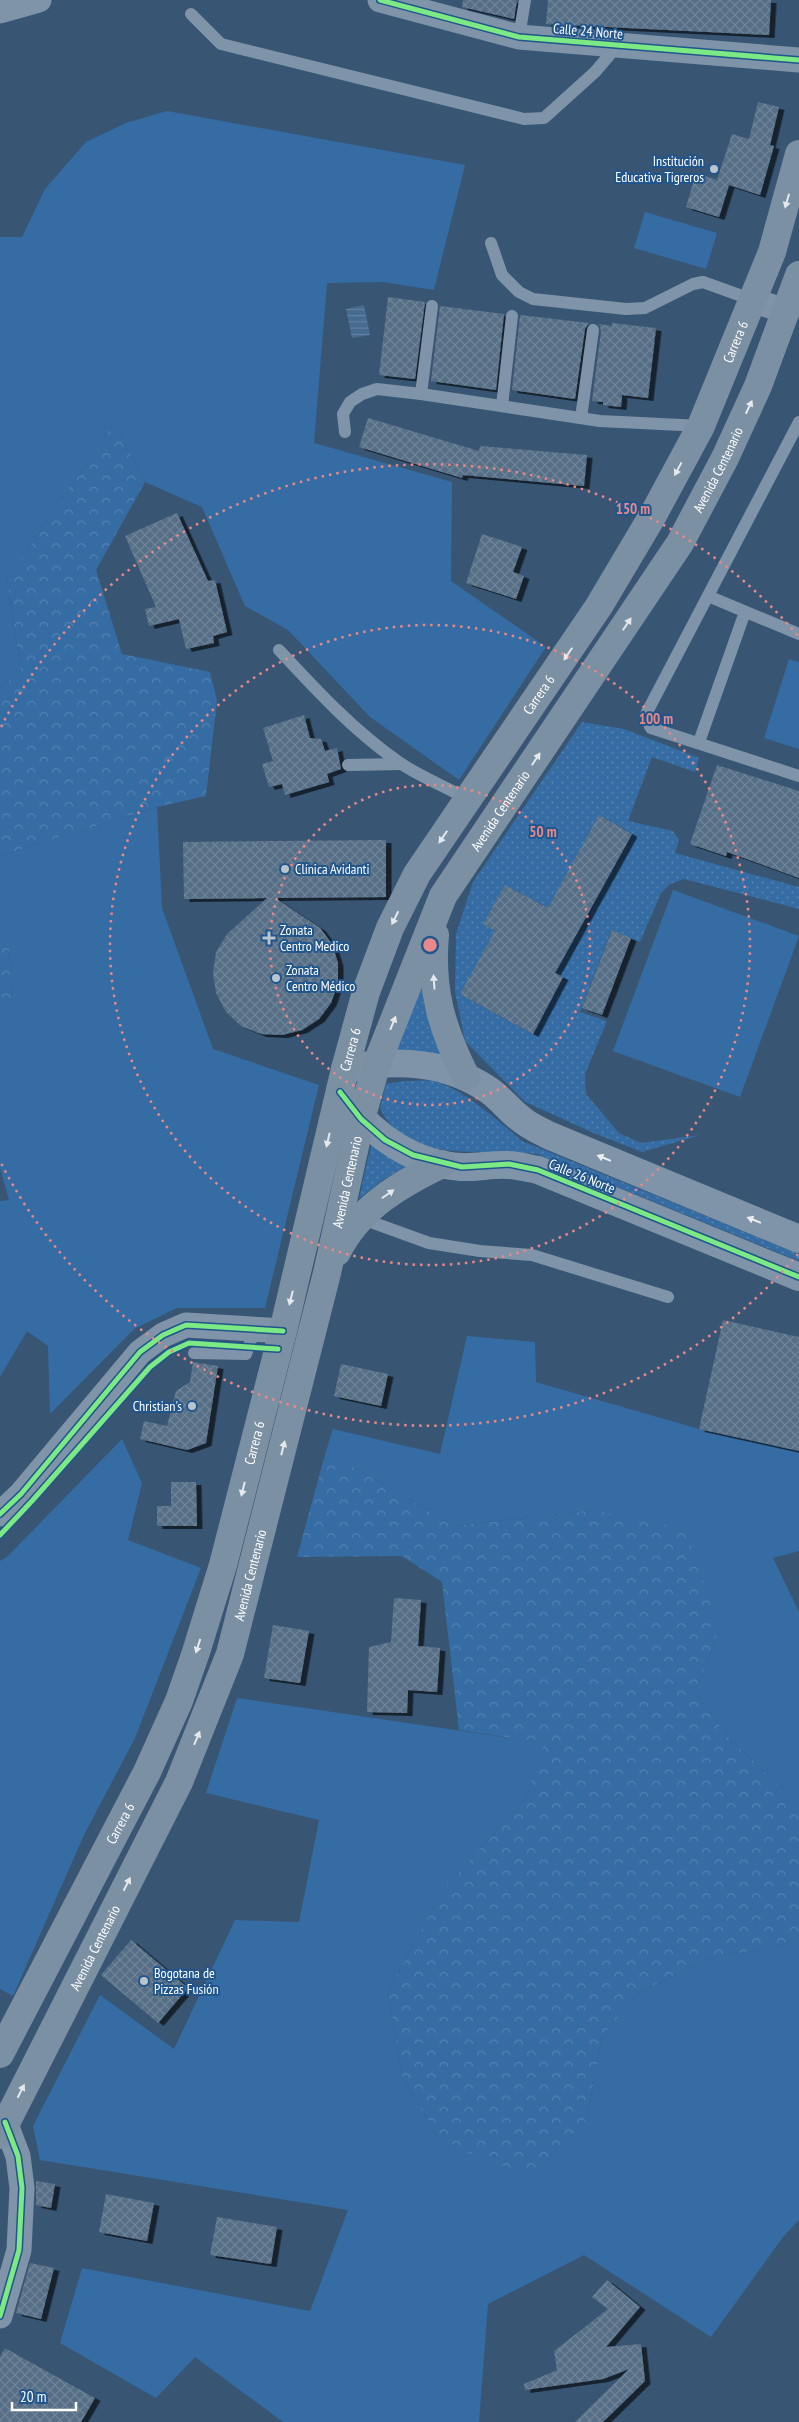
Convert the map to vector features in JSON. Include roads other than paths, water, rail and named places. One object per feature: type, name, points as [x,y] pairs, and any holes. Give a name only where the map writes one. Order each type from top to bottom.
[{"type":"main road","name":"Carrera 6","points":[[0,2054],[147,1772],[179,1701],[223,1565],[283,1331],[342,1081],[366,992],[390,928],[417,874],[599,606],[653,515],[701,426],[772,252],[799,154]]},
{"type":"main road","name":"Avenida Centenario","points":[[2,2129],[179,1782],[230,1654],[327,1273],[361,1119],[377,1062],[443,896],[680,543],[726,458],[758,386],[793,315],[799,275]]},
{"type":"main road","points":[[443,896],[435,934],[433,958],[434,989],[441,1019],[466,1077]]},
{"type":"main road","points":[[327,1273],[341,1244],[360,1218],[384,1196],[412,1178],[442,1164]]},
{"type":"street","points":[[0,11],[39,0]]},
{"type":"street","name":"Calle 24 Norte","points":[[380,0],[519,37],[799,60]]},
{"type":"street","points":[[754,300],[793,315]]},
{"type":"street","name":"Calle 26 Norte","points":[[799,1238],[548,1135],[522,1121],[490,1091],[466,1077],[438,1067],[408,1062],[377,1062],[342,1081],[361,1119],[384,1140],[413,1155],[442,1164],[462,1167],[509,1164],[538,1170],[799,1277]]},
{"type":"street","points":[[0,1514],[21,1494],[140,1352],[163,1335],[186,1325],[283,1331]]},
{"type":"street","points":[[0,2316],[19,2250],[22,2188],[18,2156],[2,2129]]},
{"type":"lane","points":[[519,37],[525,0]]},
{"type":"lane","points":[[190,14],[221,44],[524,119],[544,118],[595,72],[618,45]]},
{"type":"lane","points":[[491,242],[502,275],[519,292],[534,299],[626,309],[646,308],[692,284],[703,282],[754,300]]},
{"type":"lane","points":[[421,394],[432,306]]},
{"type":"lane","points":[[502,406],[512,316]]},
{"type":"lane","points":[[581,418],[593,330]]},
{"type":"lane","points":[[345,432],[343,414],[350,402],[362,394],[377,389],[581,418],[701,426]]},
{"type":"lane","points":[[799,422],[645,716],[651,728],[799,776]]},
{"type":"lane","points":[[708,596],[799,634]]},
{"type":"lane","points":[[699,742],[745,612]]},
{"type":"lane","points":[[279,650],[318,693],[354,728],[402,764],[468,799]]},
{"type":"lane","points":[[348,765],[402,764]]},
{"type":"lane","points":[[360,1218],[429,1243],[480,1251],[532,1255],[668,1297]]},
{"type":"lane","points":[[194,1353],[246,1354],[255,1329]]},
{"type":"place","name":"Institución Educativa Tigreros","points":[[714,169]]},
{"type":"place","name":"Clínica Avidanti","points":[[285,869]]},
{"type":"place","name":"Zonata Centro Medico","points":[[269,938]]},
{"type":"place","name":"Zonata Centro Médico","points":[[276,978]]},
{"type":"place","name":"Christian's","points":[[192,1406]]},
{"type":"place","name":"Bogotana de Pizzas Fusión","points":[[144,1981]]}]
